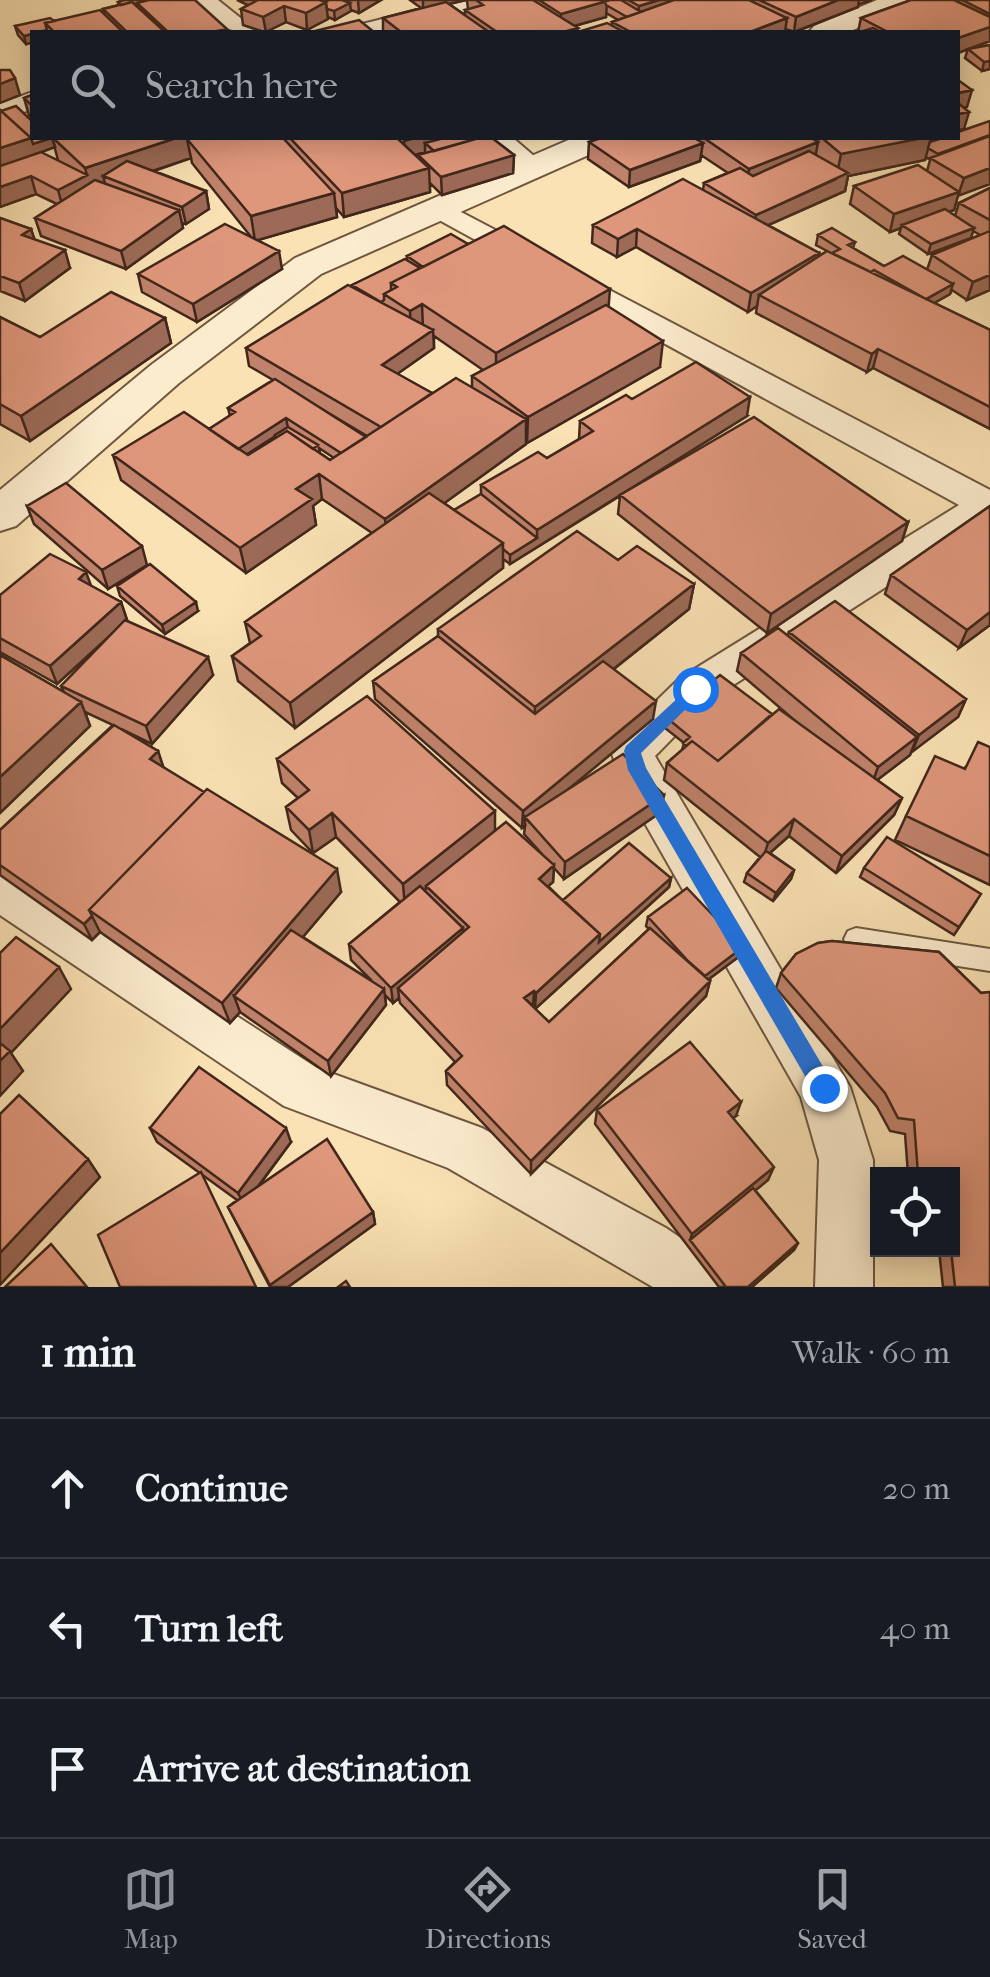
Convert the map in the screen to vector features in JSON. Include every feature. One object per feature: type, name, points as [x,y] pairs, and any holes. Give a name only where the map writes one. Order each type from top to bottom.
[{"type":"street","points":[[205,0],[221,17],[243,30]]},
{"type":"street","points":[[372,30],[488,0]]},
{"type":"street","points":[[829,30],[902,0]]},
{"type":"street","points":[[0,112],[30,101]]},
{"type":"street","points":[[500,140],[534,168]]},
{"type":"street","points":[[6,502],[308,266],[595,140]]},
{"type":"street","points":[[440,209],[989,505],[695,689],[632,751],[637,770],[824,1088],[846,1160],[844,1287]]},
{"type":"street","points":[[0,889],[302,1088],[463,1147],[646,1248],[702,1287]]},
{"type":"lane","points":[[856,939],[990,960]]},
{"type":"building","points":[[149,0],[137,3],[138,7],[132,2],[118,2]]},
{"type":"building","points":[[195,0],[227,29],[166,30],[137,3]]},
{"type":"building","points":[[258,0],[326,2],[306,13],[284,6],[263,17],[241,9]]},
{"type":"building","points":[[319,0],[342,0],[350,3],[334,11]]},
{"type":"building","points":[[476,0],[533,0],[578,28],[494,30],[465,10],[483,5]]},
{"type":"building","points":[[539,0],[605,0],[607,1],[561,14]]},
{"type":"building","points":[[605,0],[621,0],[641,12],[627,17],[606,5]]},
{"type":"building","points":[[628,0],[659,0],[639,6]]},
{"type":"building","points":[[674,0],[749,0],[787,18],[755,30],[627,30],[612,22]]},
{"type":"building","points":[[759,0],[838,0],[796,17]]},
{"type":"building","points":[[911,0],[954,0],[990,17],[990,27],[960,37],[960,30],[884,30],[861,18]]},
{"type":"building","points":[[962,0],[990,0],[990,14]]},
{"type":"building","points":[[132,2],[163,30],[125,30],[103,9]]},
{"type":"building","points":[[446,2],[486,30],[398,30],[383,18]]},
{"type":"building","points":[[100,10],[121,30],[52,30],[45,23]]},
{"type":"building","points":[[50,18],[54,21],[45,23],[47,30],[30,30],[30,34],[24,36],[15,26]]},
{"type":"building","points":[[359,20],[372,30],[319,30]]},
{"type":"building","points":[[607,23],[620,30],[584,30]]},
{"type":"building","points":[[990,45],[990,61],[984,62],[968,49]]},
{"type":"building","points":[[0,70],[10,70],[15,78],[0,84]]},
{"type":"building","points":[[960,81],[972,90],[960,93]]},
{"type":"building","points":[[16,106],[30,119],[30,137],[1,111]]},
{"type":"building","points":[[0,110],[30,138],[0,148]]},
{"type":"building","points":[[990,121],[990,135],[938,154],[928,148],[936,140],[960,140],[960,131]]},
{"type":"building","points":[[990,136],[990,168],[964,178],[930,158]]},
{"type":"building","points":[[55,140],[170,140],[85,168]]},
{"type":"building","points":[[188,140],[285,140],[334,193],[251,216]]},
{"type":"building","points":[[292,140],[399,140],[429,168],[342,193]]},
{"type":"building","points":[[436,140],[472,140],[434,151],[425,143]]},
{"type":"building","points":[[472,140],[495,140],[514,155],[441,177],[418,155]]},
{"type":"building","points":[[698,140],[703,143],[630,170],[589,142]]},
{"type":"building","points":[[707,140],[818,142],[749,169]]},
{"type":"building","points":[[824,140],[913,140],[841,154]]},
{"type":"building","points":[[809,151],[848,173],[756,215],[704,183],[740,168],[753,176]]},
{"type":"building","points":[[41,152],[87,175],[58,190],[31,176],[0,187],[0,166]]},
{"type":"building","points":[[127,161],[206,191],[182,207],[103,176]]},
{"type":"building","points":[[918,165],[959,192],[894,214],[854,186]]},
{"type":"building","points":[[683,179],[819,253],[751,293],[637,229],[618,239],[593,225]]},
{"type":"building","points":[[95,180],[179,210],[121,251],[35,218]]},
{"type":"building","points":[[990,188],[990,220],[959,203]]},
{"type":"building","points":[[945,209],[974,228],[931,244],[902,225]]},
{"type":"building","points":[[0,218],[31,229],[22,235],[65,250],[19,283],[0,276]]},
{"type":"building","points":[[225,224],[279,251],[193,304],[138,274]]},
{"type":"building","points":[[504,226],[610,289],[496,353],[422,304],[410,311],[384,294],[397,287],[391,283]]},
{"type":"building","points":[[832,228],[855,242],[848,245],[884,266],[903,256],[953,284],[926,299],[874,270],[832,253],[840,249],[818,235]]},
{"type":"building","points":[[990,231],[990,275],[973,282],[932,255]]},
{"type":"building","points":[[451,234],[468,244],[423,267],[407,256]]},
{"type":"building","points":[[827,251],[990,330],[990,407],[878,349],[872,354],[759,295]]},
{"type":"building","points":[[405,259],[420,268],[391,283],[391,290],[381,302],[352,285]]},
{"type":"building","points":[[348,285],[433,330],[382,365],[432,393],[381,427],[246,348]]},
{"type":"building","points":[[111,292],[165,318],[21,416],[0,404],[0,317],[40,337]]},
{"type":"building","points":[[606,305],[663,341],[528,417],[472,376]]},
{"type":"building","points":[[696,362],[750,397],[537,530],[481,485],[538,452],[547,458],[593,431],[580,421],[626,395],[632,399]]},
{"type":"building","points":[[456,378],[526,419],[385,519],[319,474],[296,489],[312,499],[240,548],[113,455],[184,412],[248,455],[287,431],[330,460]]},
{"type":"building","points":[[275,379],[366,437],[341,453],[286,418],[238,449],[209,429],[235,412],[228,408]]},
{"type":"building","points":[[754,417],[908,522],[771,614],[620,495]]},
{"type":"building","points":[[288,427],[318,445],[313,449],[287,431],[275,435]]},
{"type":"building","points":[[66,483],[142,546],[102,570],[27,506]]},
{"type":"building","points":[[429,493],[503,543],[290,703],[232,656],[261,636],[245,622]]},
{"type":"building","points":[[481,494],[537,538],[510,555],[503,549],[503,543],[454,510]]},
{"type":"building","points":[[990,506],[990,612],[967,630],[891,575]]},
{"type":"building","points":[[577,531],[618,560],[637,546],[694,584],[535,707],[438,629]]},
{"type":"building","points":[[50,554],[86,572],[79,579],[121,602],[50,666],[0,638],[0,595]]},
{"type":"building","points":[[150,564],[196,602],[162,625],[117,586]]},
{"type":"building","points":[[835,601],[966,699],[919,735],[789,632]]},
{"type":"building","points":[[125,620],[208,657],[146,726],[61,686]]},
{"type":"building","points":[[778,628],[917,737],[878,767],[741,653]]},
{"type":"building","points":[[438,636],[535,714],[603,661],[656,701],[523,811],[373,681]]},
{"type":"building","points":[[0,655],[81,702],[0,777]]},
{"type":"building","points":[[720,675],[772,714],[718,761],[692,741],[686,746],[683,743],[690,737],[667,718]]},
{"type":"building","points":[[367,696],[495,811],[403,884],[332,813],[309,830],[286,807],[309,790],[277,759]]},
{"type":"building","points":[[779,709],[902,798],[842,856],[794,819],[768,843],[667,763],[692,741],[718,761]]},
{"type":"building","points":[[114,725],[158,751],[150,759],[204,792],[89,910],[92,916],[84,924],[0,865],[0,830]]},
{"type":"building","points":[[978,742],[990,747],[990,856],[906,816],[935,756],[965,769]]},
{"type":"building","points":[[623,754],[664,795],[565,862],[525,817]]},
{"type":"building","points":[[207,789],[337,869],[222,1003],[89,910]]},
{"type":"building","points":[[506,822],[554,865],[539,879],[600,934],[536,993],[524,998],[549,1022],[650,928],[710,981],[531,1161],[446,1071],[462,1056],[398,988],[469,927],[426,886]]},
{"type":"building","points":[[887,837],[981,894],[959,927],[864,868]]},
{"type":"building","points":[[629,843],[671,878],[599,942],[600,934],[563,900]]},
{"type":"building","points":[[766,851],[794,870],[776,893],[747,873]]},
{"type":"building","points":[[420,886],[463,928],[391,988],[349,944]]},
{"type":"building","points":[[687,888],[743,947],[705,976],[648,917]]},
{"type":"building","points":[[291,930],[384,989],[328,1061],[234,996]]},
{"type":"building","points":[[16,937],[59,967],[0,1029],[0,953]]},
{"type":"building","points":[[832,941],[939,952],[981,993],[990,992],[990,1287],[955,1287],[952,1257],[960,1257],[960,1167],[917,1167],[914,1120],[898,1118],[885,1093],[781,973],[796,954]]},
{"type":"building","points":[[690,1042],[741,1102],[728,1112],[774,1167],[692,1234],[597,1110]]},
{"type":"building","points":[[0,1043],[10,1051],[0,1061]]},
{"type":"building","points":[[199,1067],[286,1128],[238,1193],[150,1128]]},
{"type":"building","points":[[19,1095],[88,1159],[0,1253],[0,1114]]},
{"type":"building","points":[[327,1139],[373,1212],[270,1285],[228,1207]]},
{"type":"building","points":[[201,1172],[256,1287],[120,1287],[98,1235]]},
{"type":"building","points":[[753,1188],[798,1243],[748,1287],[726,1287],[690,1240]]},
{"type":"building","points":[[51,1244],[87,1287],[5,1287]]},
{"type":"route","points":[[695,689],[632,751],[637,770],[824,1088]]}]
